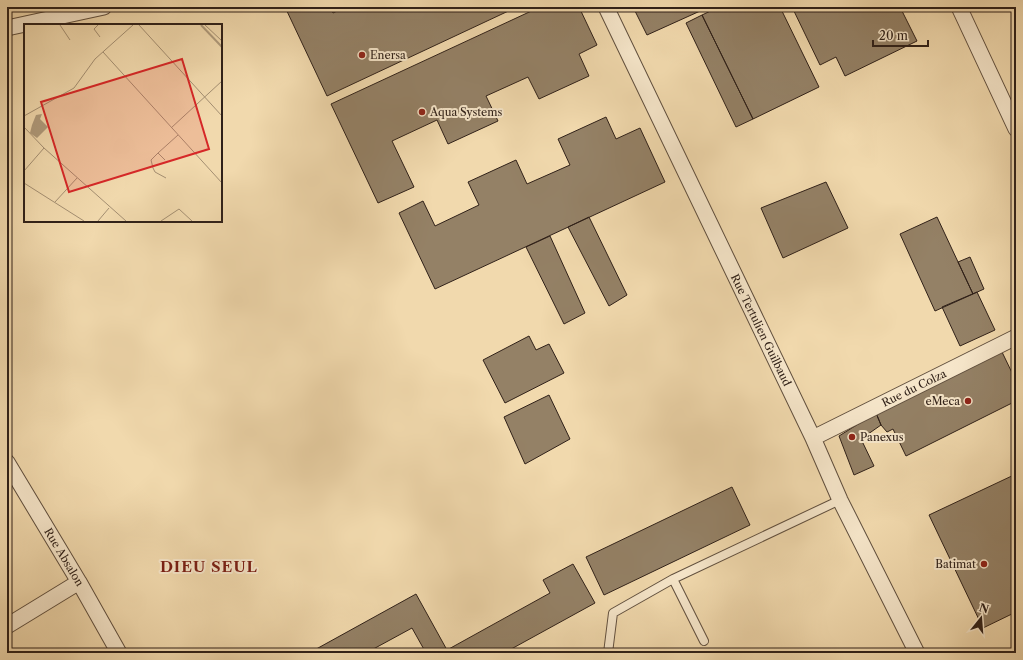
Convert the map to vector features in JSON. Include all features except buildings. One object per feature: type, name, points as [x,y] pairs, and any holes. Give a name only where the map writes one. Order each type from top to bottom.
[{"type":"street","points":[[25,24],[104,7]]},
{"type":"street","name":"Rue Tertulien Guilbaud","points":[[606,7],[813,438],[840,500],[917,653]]},
{"type":"street","points":[[959,7],[1016,129]]},
{"type":"street","points":[[7,28],[24,24]]},
{"type":"street","name":"Rue du Colza","points":[[813,438],[1016,337]]},
{"type":"street","name":"Rue Absalon","points":[[7,462],[79,582],[119,653]]},
{"type":"street","points":[[7,626],[79,582]]},
{"type":"lane","points":[[608,653],[613,613],[673,580],[840,500]]},
{"type":"lane","points":[[673,580],[704,641]]},
{"type":"place","name":"Enersa","points":[[362,55]]},
{"type":"place","name":"Aqua Systems","points":[[422,112]]},
{"type":"place","name":"eMeca","points":[[968,401]]},
{"type":"place","name":"Panexus","points":[[852,437]]},
{"type":"place","name":"Batimat","points":[[984,564]]},
{"type":"district","name":"DIEU SEUL","points":[[209,566]]}]
